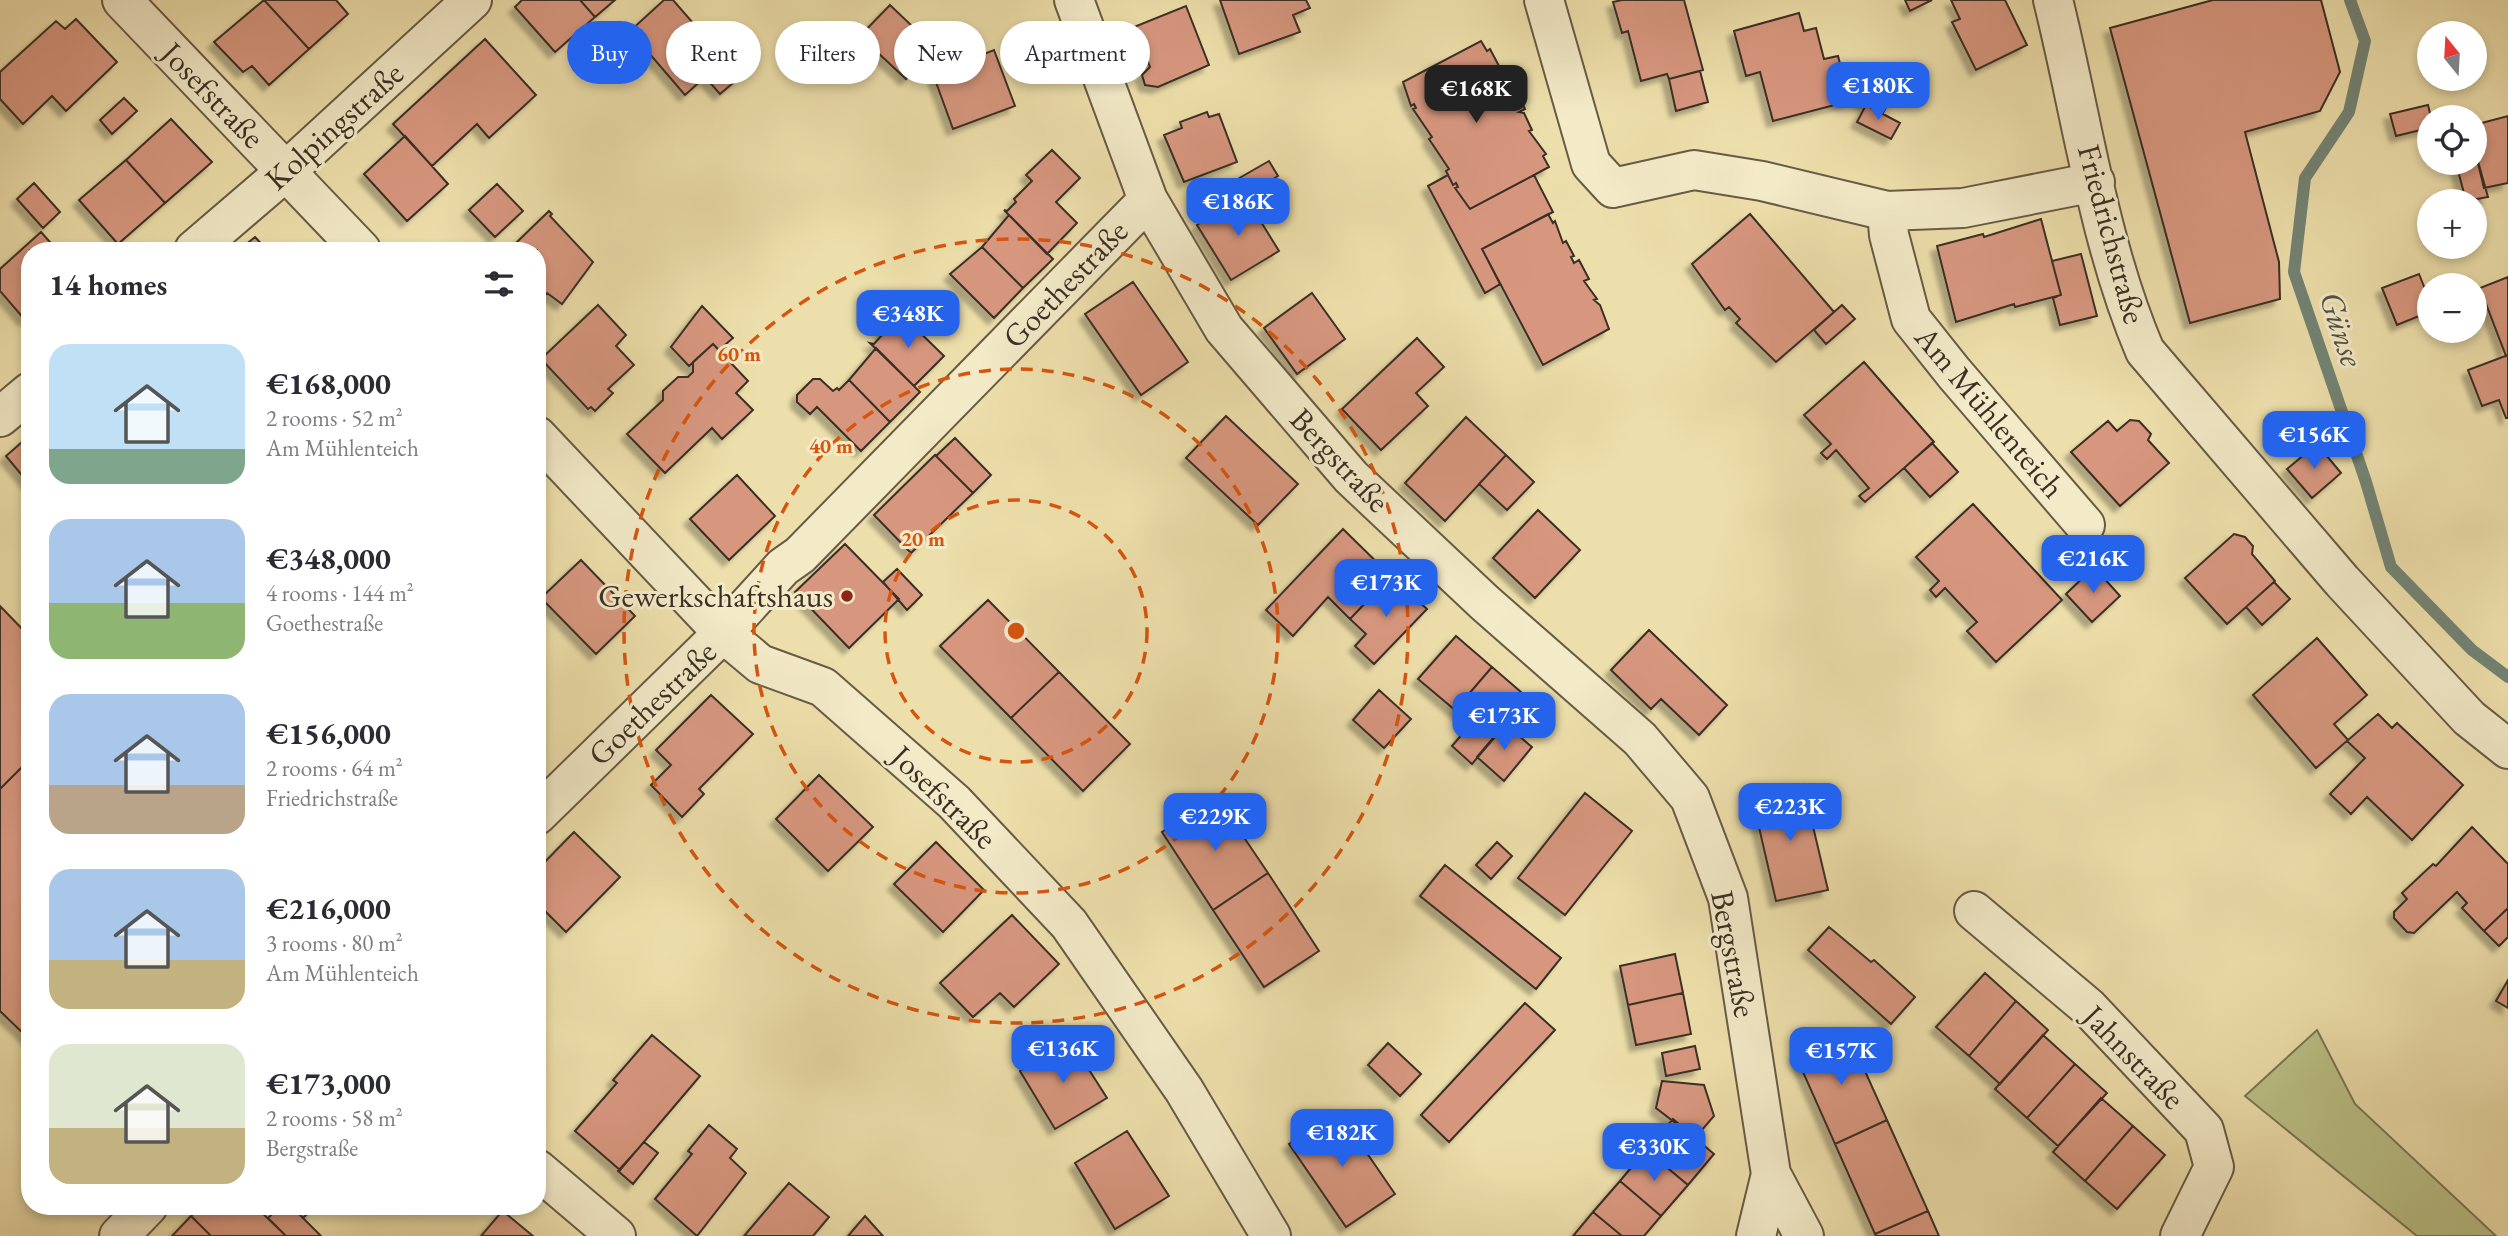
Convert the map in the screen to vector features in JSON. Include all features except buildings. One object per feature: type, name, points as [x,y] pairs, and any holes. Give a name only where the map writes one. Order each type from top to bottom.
[{"type":"street","name":"Josefstraße","points":[[122,0],[353,242]]},
{"type":"street","name":"Kolpingstraße","points":[[203,242],[286,171],[472,0]]},
{"type":"street","name":"Bergstraße","points":[[1074,0],[1148,200],[1224,329],[1351,477],[1485,603],[1640,739],[1690,798],[1728,898],[1772,1174]]},
{"type":"street","points":[[1544,0],[1591,164],[1613,188],[1695,170],[1762,181],[1887,211],[1964,208],[2095,181]]},
{"type":"street","name":"Friedrichstraße","points":[[2053,0],[2129,314],[2145,351],[2342,581],[2469,718],[2508,749]]},
{"type":"street","name":"Goethestraße","points":[[546,806],[723,633],[783,568],[800,555],[1148,200]]},
{"type":"street","name":"Am Mühlenteich","points":[[1887,211],[1889,235],[1911,319],[2085,525]]},
{"type":"street","points":[[0,417],[21,400]]},
{"type":"street","name":"Josefstraße","points":[[546,446],[723,633],[760,664],[823,687],[954,802],[1069,924],[1184,1090],[1270,1236]]},
{"type":"street","name":"Jahnstraße","points":[[1974,911],[2088,1007],[2204,1130],[2214,1167],[2180,1236]]},
{"type":"street","points":[[1756,1236],[1772,1174]]},
{"type":"street","points":[[1772,1174],[1804,1236]]},
{"type":"street","points":[[546,1177],[616,1236]]},
{"type":"street","points":[[119,1236],[139,1215]]},
{"type":"green space","points":[[2317,1030],[2355,1104],[2496,1236],[2417,1236],[2245,1096]]},
{"type":"waterway","name":"Günse","points":[[2350,0],[2365,41],[2349,112],[2305,178],[2294,272],[2366,482],[2391,567],[2472,650],[2508,677]]},
{"type":"place","name":"Gewerkschaftshaus","points":[[847,596]]}]
